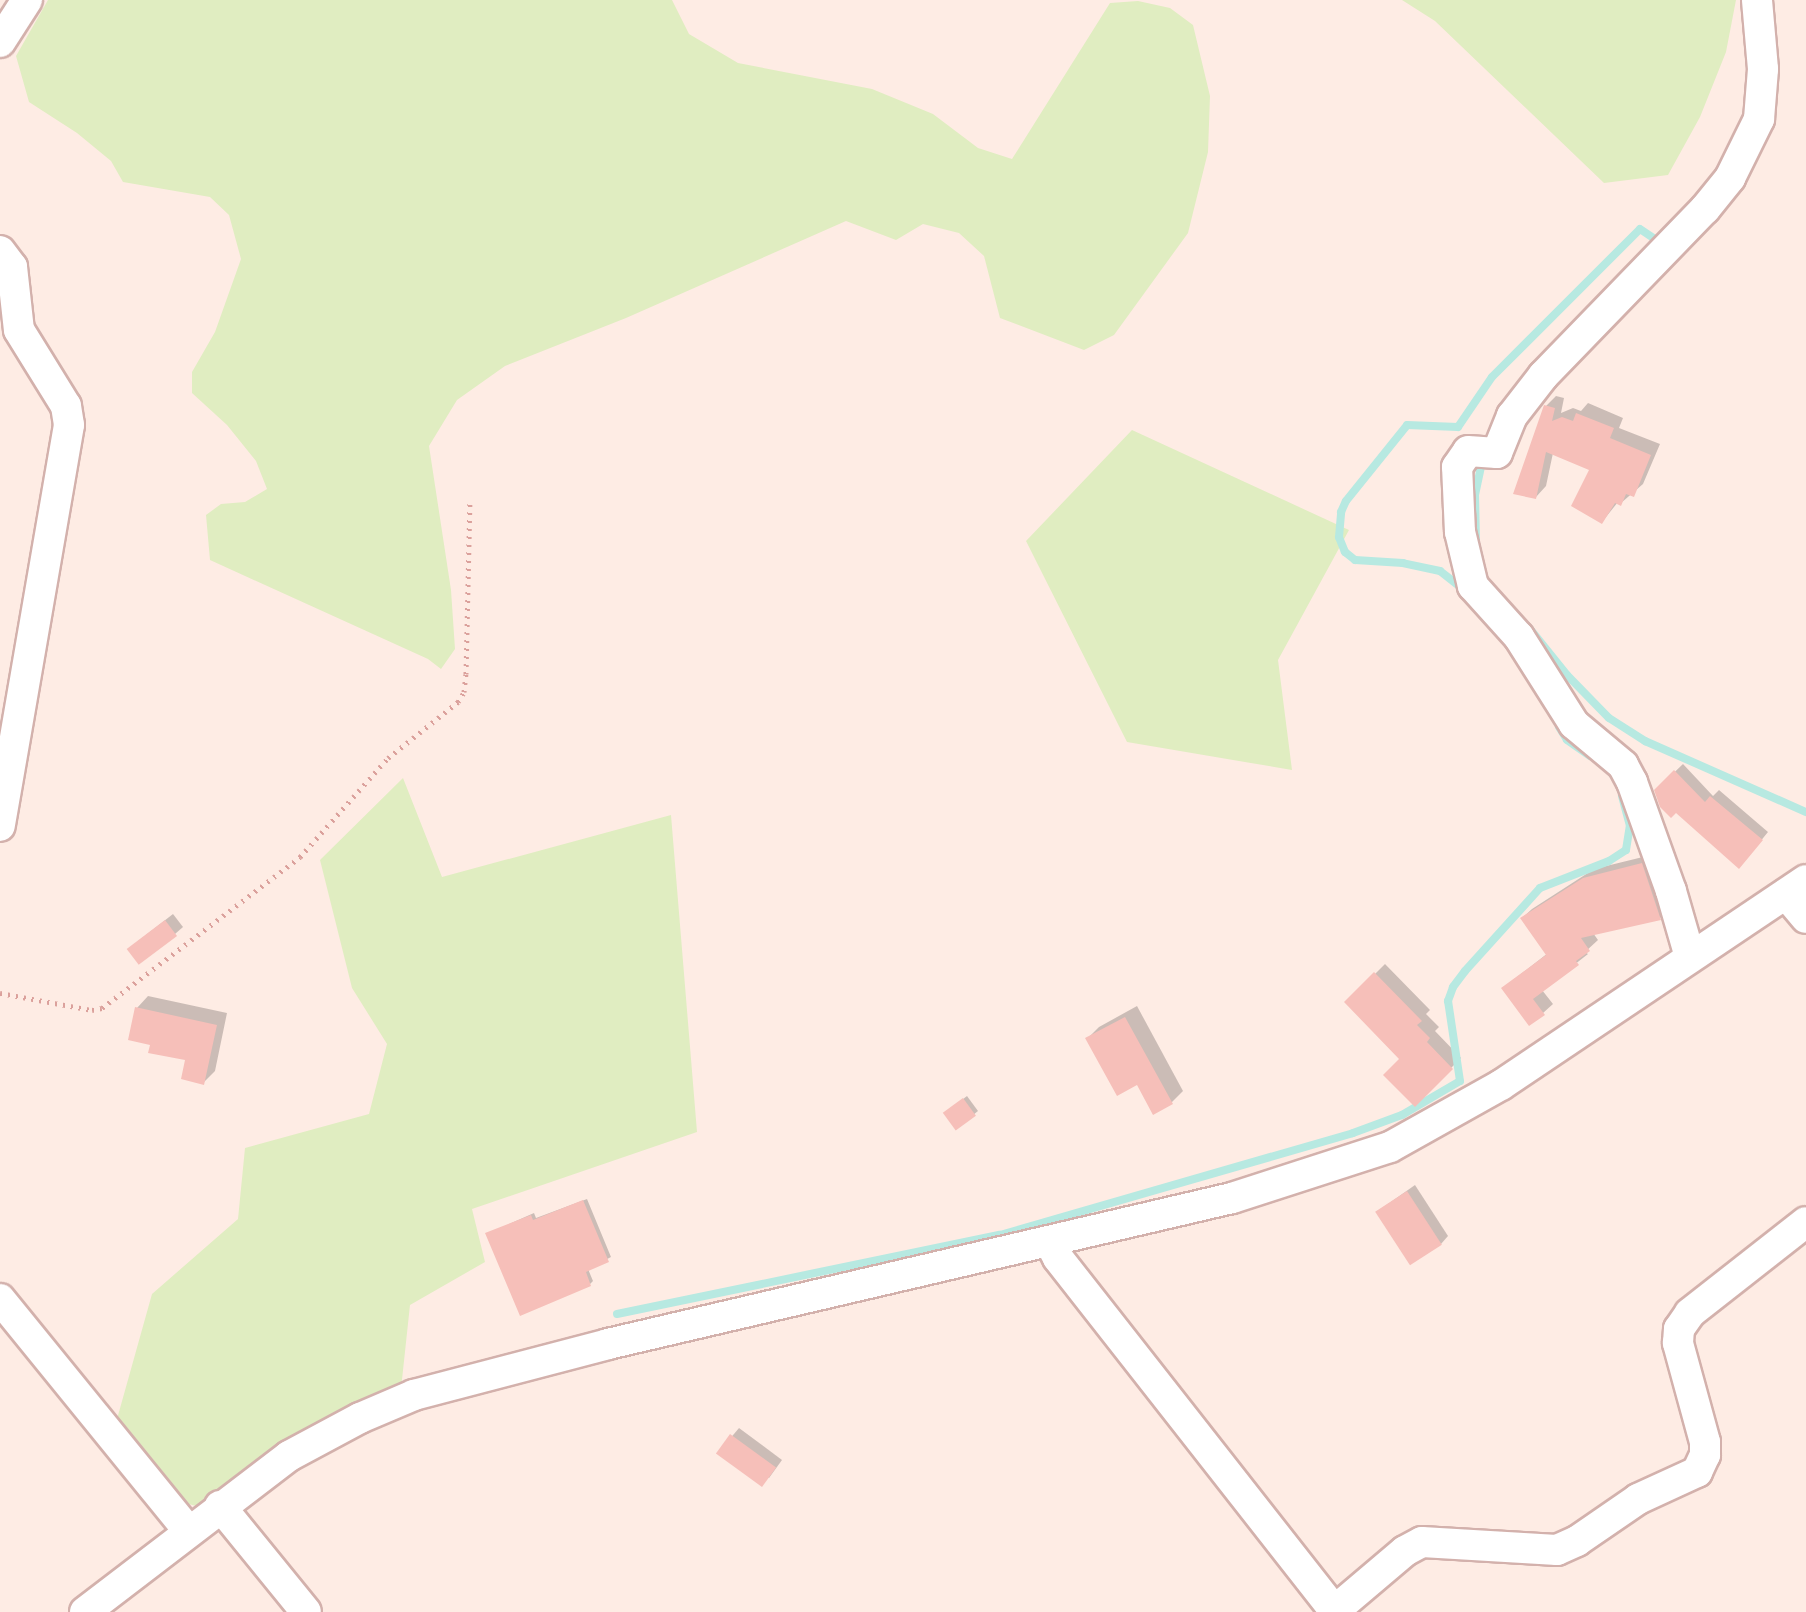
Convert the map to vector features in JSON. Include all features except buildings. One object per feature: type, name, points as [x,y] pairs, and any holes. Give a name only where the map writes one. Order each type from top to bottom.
[{"type":"street","points":[[0,42],[27,0]]},
{"type":"street","points":[[1690,957],[1671,891],[1628,773],[1615,757],[1574,724],[1519,637],[1473,586],[1461,543],[1457,467],[1468,451],[1497,453],[1512,416],[1543,376],[1705,209],[1730,178],[1759,119],[1763,69],[1757,0]]},
{"type":"street","points":[[0,251],[12,267],[19,330],[66,406],[69,425],[0,826]]},
{"type":"street","points":[[85,1612],[188,1530],[289,1456],[360,1418],[414,1395],[608,1344],[1232,1198],[1390,1147],[1501,1085],[1796,887],[1806,918]]},
{"type":"street","points":[[1049,1241],[1058,1258],[1335,1612],[1405,1551],[1422,1542],[1557,1550],[1577,1541],[1638,1499],[1697,1472],[1705,1455],[1705,1442],[1678,1343],[1679,1329],[1690,1313],[1806,1222]]},
{"type":"street","points":[[0,1299],[188,1530]]},
{"type":"street","points":[[220,1506],[306,1612]]},
{"type":"path","points":[[0,993],[92,1010],[102,1008],[300,857],[388,758],[458,702],[464,692],[466,674],[470,499]]},
{"type":"green space","points":[[48,0],[672,0],[689,34],[738,63],[872,89],[933,114],[978,148],[1012,159],[1110,3],[1138,1],[1170,8],[1193,25],[1210,96],[1208,152],[1188,233],[1114,335],[1084,350],[1000,318],[984,256],[959,233],[923,224],[896,240],[846,221],[626,318],[505,366],[457,400],[429,446],[451,590],[455,649],[441,669],[428,659],[210,560],[206,515],[221,504],[245,502],[267,489],[256,461],[227,425],[192,393],[192,372],[215,332],[241,259],[229,215],[210,197],[123,182],[111,161],[77,133],[29,102],[16,56]]},
{"type":"green space","points":[[1402,0],[1736,0],[1726,52],[1700,117],[1668,175],[1604,183],[1435,21]]},
{"type":"green space","points":[[1132,430],[1349,530],[1278,660],[1292,770],[1127,742],[1026,541]]},
{"type":"green space","points":[[403,778],[442,877],[671,815],[697,1132],[472,1209],[485,1262],[410,1305],[401,1389],[209,1509],[176,1501],[117,1419],[152,1294],[238,1219],[245,1148],[369,1114],[387,1044],[352,988],[320,860]]},
{"type":"waterway","points":[[1463,589],[1440,571],[1403,563],[1355,560],[1345,552],[1339,537],[1341,512],[1346,501],[1407,425],[1458,427],[1492,377],[1640,229],[1659,242]]},
{"type":"waterway","points":[[1476,542],[1475,495],[1483,456]]},
{"type":"waterway","points":[[1530,629],[1567,675],[1609,718],[1645,741],[1806,812]]},
{"type":"waterway","points":[[1559,727],[1567,740],[1590,756]]},
{"type":"waterway","points":[[617,1314],[1000,1235],[1353,1133],[1402,1115],[1460,1081],[1448,1001],[1453,987],[1465,971],[1540,888],[1609,861],[1626,850],[1630,826],[1622,796]]}]
